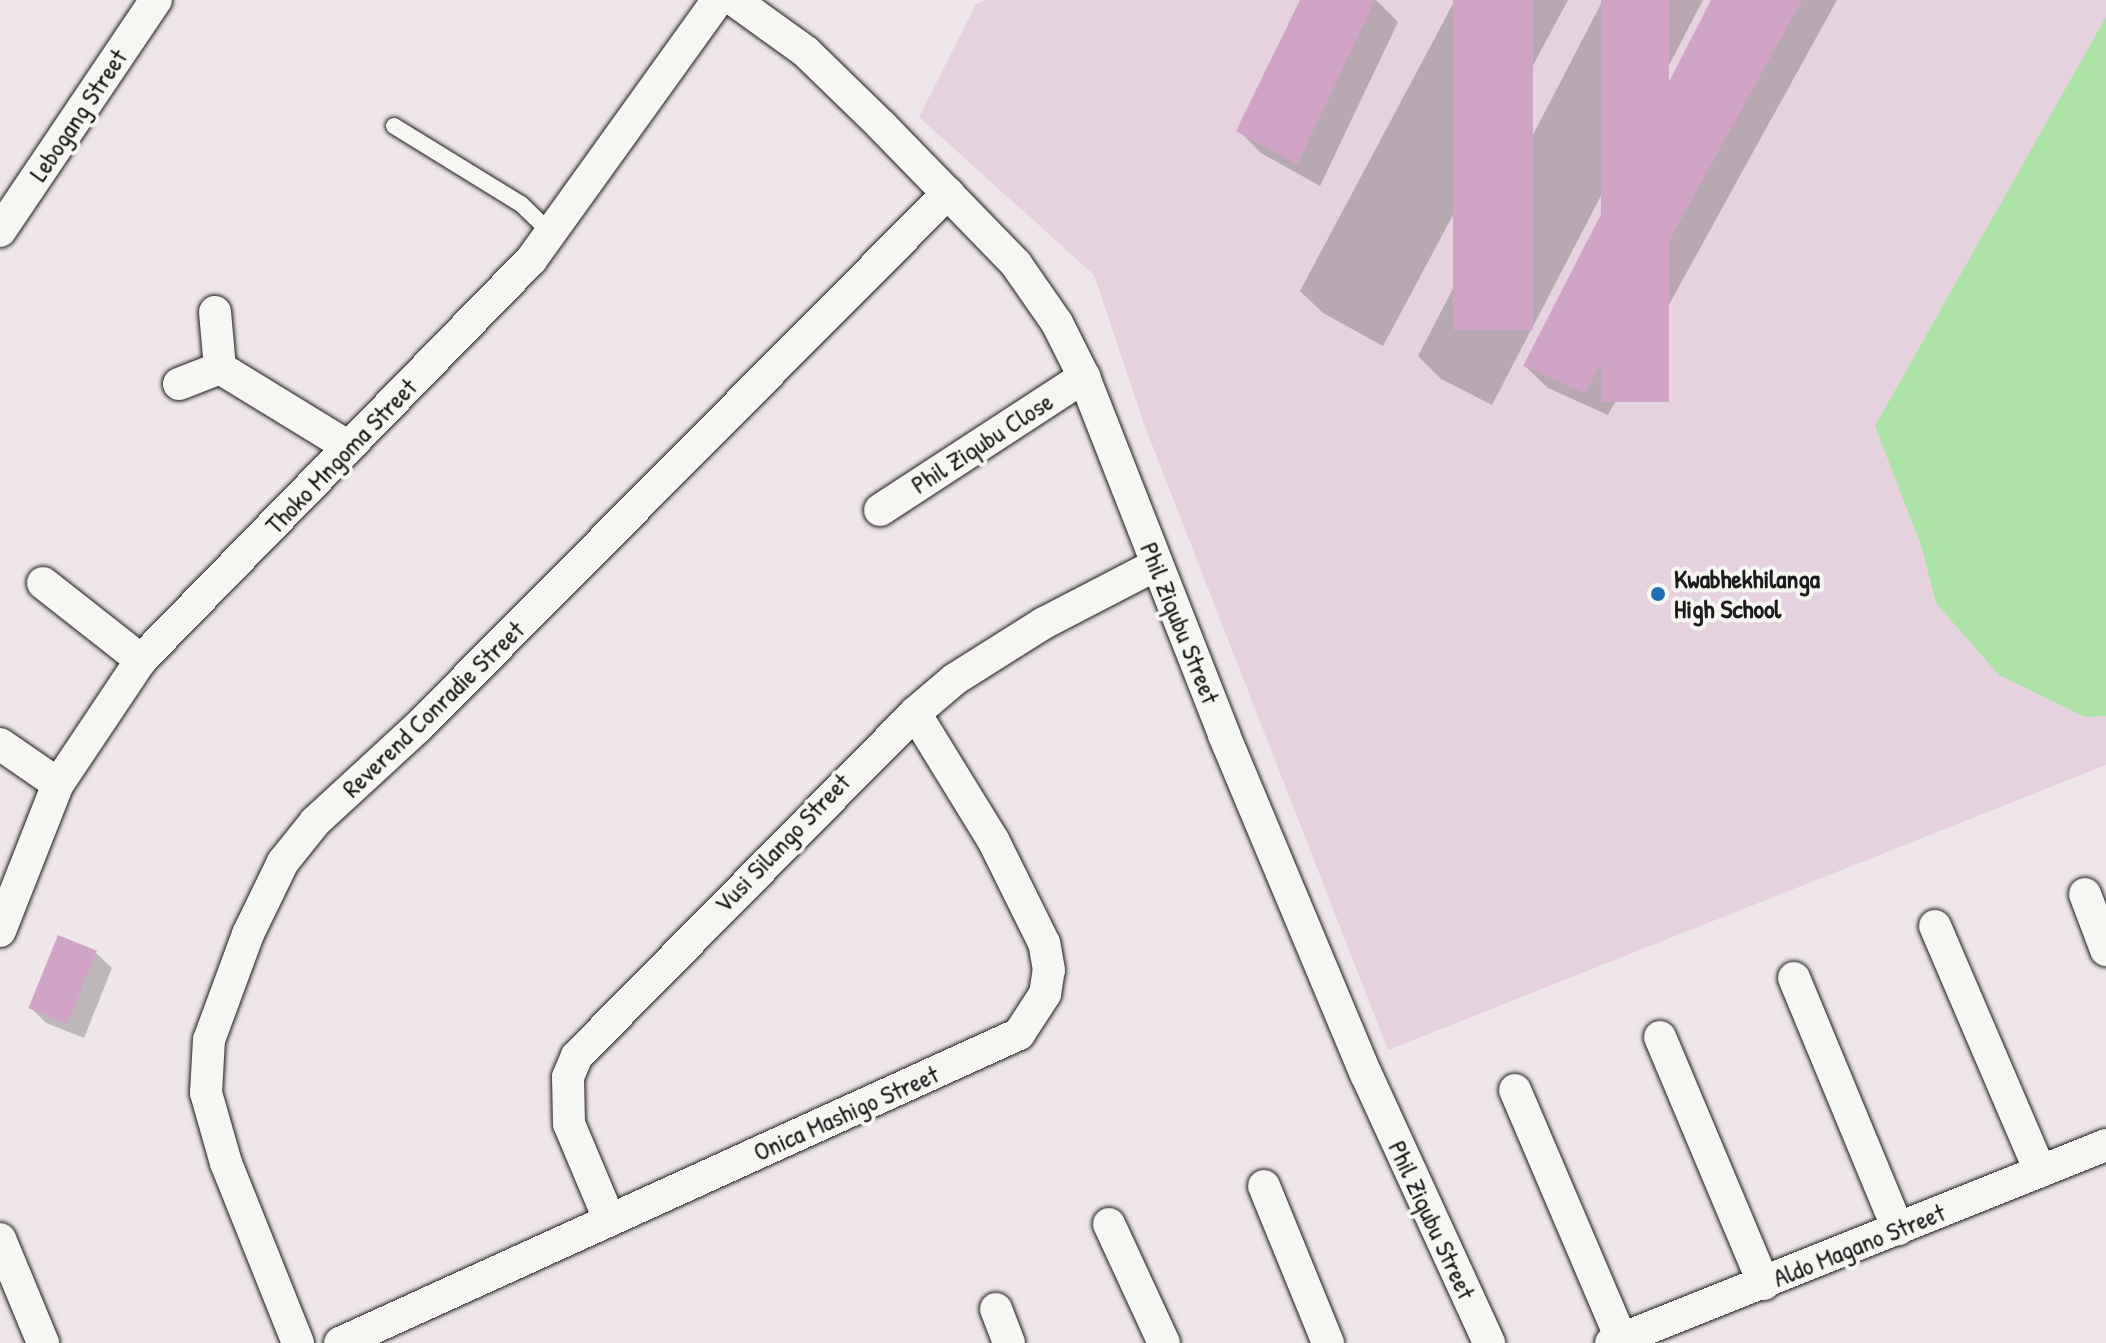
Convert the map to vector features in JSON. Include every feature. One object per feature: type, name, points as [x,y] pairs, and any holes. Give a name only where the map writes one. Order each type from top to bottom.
[{"type":"street","name":"Lebogang Street","points":[[0,231],[156,0]]},
{"type":"street","name":"Thoko Mngoma Street","points":[[0,931],[58,784],[141,660],[552,234],[718,0]]},
{"type":"street","name":"Phil Ziqubu Street","points":[[734,0],[806,52],[948,193],[1016,264],[1057,323],[1084,377],[1156,565],[1366,1074],[1489,1343]]},
{"type":"street","name":"Reverend Conradie Street","points":[[298,1343],[226,1163],[206,1093],[209,1040],[248,934],[283,862],[315,822],[417,728],[948,193]]},
{"type":"street","points":[[215,312],[220,368]]},
{"type":"street","points":[[220,368],[349,447]]},
{"type":"street","points":[[179,384],[220,368]]},
{"type":"street","name":"Phil Ziqubu Close","points":[[880,510],[1084,377]]},
{"type":"street","name":"Vusi Silango Street","points":[[609,1219],[569,1124],[568,1077],[577,1056],[915,713],[955,679],[1044,623],[1156,565]]},
{"type":"street","points":[[43,583],[141,660]]},
{"type":"street","name":"Onica Mashigo Street","points":[[340,1343],[1019,1034],[1035,1014],[1049,970],[1044,943],[993,840],[915,713]]},
{"type":"street","points":[[0,744],[58,784]]},
{"type":"street","points":[[2085,894],[2106,950]]},
{"type":"street","points":[[1935,926],[2040,1171]]},
{"type":"street","points":[[1794,978],[1898,1229]]},
{"type":"street","points":[[1660,1037],[1764,1284]]},
{"type":"street","points":[[1515,1090],[1616,1341]]},
{"type":"street","name":"Aldo Magano Street","points":[[1616,1341],[2106,1145]]},
{"type":"street","points":[[1264,1186],[1328,1343]]},
{"type":"street","points":[[1109,1224],[1164,1343]]},
{"type":"street","points":[[0,1239],[43,1343]]},
{"type":"street","points":[[996,1309],[1009,1343]]},
{"type":"lane","points":[[394,126],[521,204],[552,234]]},
{"type":"shaded area","name":"Kwabhekhilanga High School","points":[[987,0],[2106,0],[2106,765],[1388,1050],[1144,424],[1094,275],[919,117],[976,4]]},
{"type":"green space","points":[[2106,17],[2106,716],[2085,717],[1999,675],[1936,603],[1922,548],[1875,426]]},
{"type":"building","points":[[1300,0],[1375,0],[1297,165],[1236,131]]},
{"type":"building","points":[[1453,0],[1533,0],[1533,330],[1453,330]]},
{"type":"building","points":[[1601,0],[1669,0],[1669,402],[1601,402]]},
{"type":"building","points":[[1711,0],[1802,0],[1585,393],[1523,366]]},
{"type":"building","points":[[58,935],[97,951],[67,1024],[28,1008]]},
{"type":"place","name":"Kwabhekhilanga High School","points":[[1658,594]]}]
